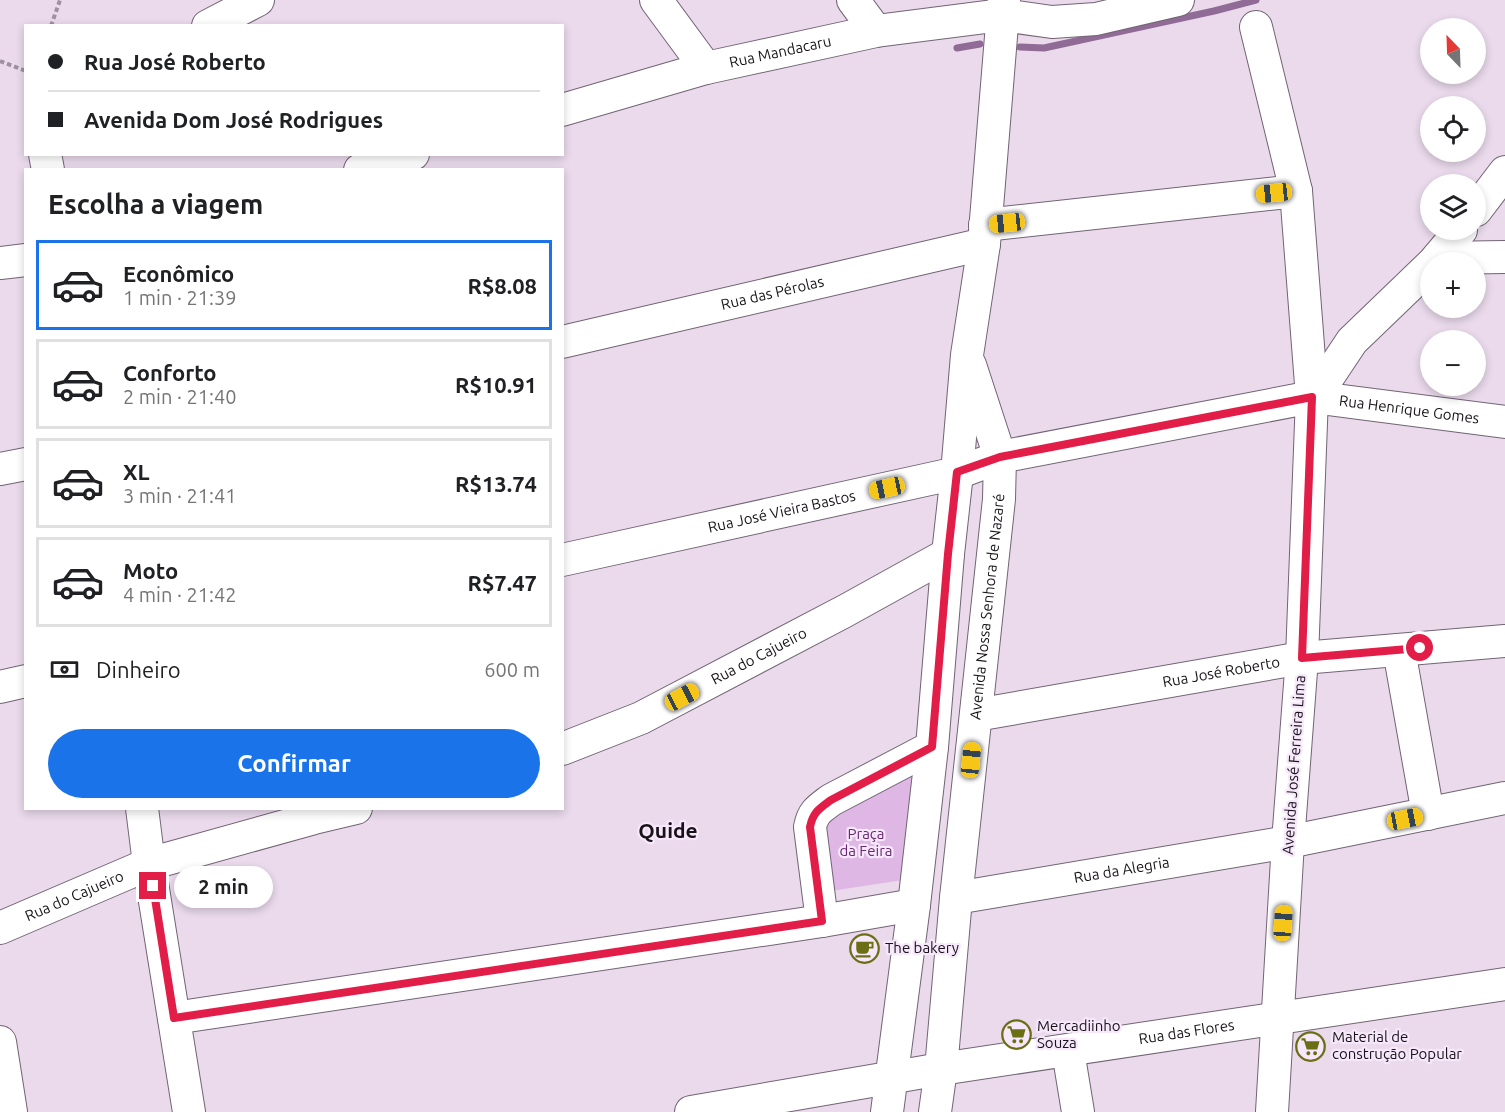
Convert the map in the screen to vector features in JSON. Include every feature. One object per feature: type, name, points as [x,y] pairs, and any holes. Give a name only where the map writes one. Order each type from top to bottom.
[{"type":"street","points":[[212,24],[258,0]]},
{"type":"street","points":[[656,0],[706,68]]},
{"type":"street","points":[[853,0],[876,31]]},
{"type":"street","name":"Rua Mandacaru","points":[[564,110],[706,68],[876,31],[1003,8],[1052,22],[1096,19],[1178,0]]},
{"type":"street","name":"Avenida Nossa Senhora de Nazaré","points":[[887,1112],[932,747],[967,355],[984,235],[1003,8]]},
{"type":"street","name":"Avenida José Ferreira Lima","points":[[1256,27],[1296,191],[1312,397],[1302,658],[1288,842],[1272,1112]]},
{"type":"street","points":[[367,168],[406,156]]},
{"type":"street","points":[[1486,197],[1505,172]]},
{"type":"street","name":"Rua das Pérolas","points":[[564,341],[984,235],[1296,191]]},
{"type":"street","points":[[1442,252],[1453,240]]},
{"type":"street","points":[[1486,258],[1505,256]]},
{"type":"street","points":[[0,263],[24,260]]},
{"type":"street","points":[[1312,397],[1352,340],[1420,275]]},
{"type":"street","name":"Avenida Nossa Senhora de Nazaré","points":[[935,1112],[999,499],[1000,457],[967,355]]},
{"type":"street","name":"Rua Henrique Gomes","points":[[1000,457],[1312,397],[1505,422]]},
{"type":"street","name":"Rua José Vieira Bastos","points":[[564,560],[957,472],[1000,457]]},
{"type":"street","points":[[0,469],[24,464]]},
{"type":"street","name":"Rua do Cajueiro","points":[[564,747],[641,718],[948,554]]},
{"type":"street","name":"Rua José Roberto","points":[[976,715],[1302,658],[1505,641]]},
{"type":"street","points":[[1399,650],[1428,814]]},
{"type":"street","points":[[0,687],[24,681]]},
{"type":"street","points":[[822,921],[810,827],[812,818],[831,800],[932,747]]},
{"type":"street","name":"Rua da Alegria","points":[[956,898],[1288,842],[1505,798]]},
{"type":"street","points":[[142,810],[189,1112]]},
{"type":"street","name":"Rua do Cajueiro","points":[[0,928],[149,864],[348,810]]},
{"type":"street","points":[[174,1018],[822,921],[914,905]]},
{"type":"street","name":"Rua das Flores","points":[[691,1112],[941,1069],[1505,984]]},
{"type":"street","points":[[0,1042],[11,1112]]},
{"type":"street","points":[[1068,1051],[1078,1112]]},
{"type":"path","points":[[52,24],[60,0]]},
{"type":"path","points":[[0,61],[24,70]]},
{"type":"green space","name":"Praça da Feira","points":[[913,770],[903,880],[831,891],[825,821]]},
{"type":"waterway","points":[[1020,47],[1044,48],[1256,0]]},
{"type":"waterway","points":[[957,48],[980,44]]},
{"type":"place","name":"The bakery","points":[[864,948]]},
{"type":"place","name":"Mercadiinho Souza","points":[[1016,1035]]},
{"type":"place","name":"Material de construção Popular","points":[[1311,1046]]},
{"type":"district","name":"Quide","points":[[668,831]]},
{"type":"route","points":[[153,886],[174,1018],[822,921],[810,827],[812,818],[831,800],[932,747],[957,472],[1000,457],[1312,397],[1302,658],[1420,648]]}]
